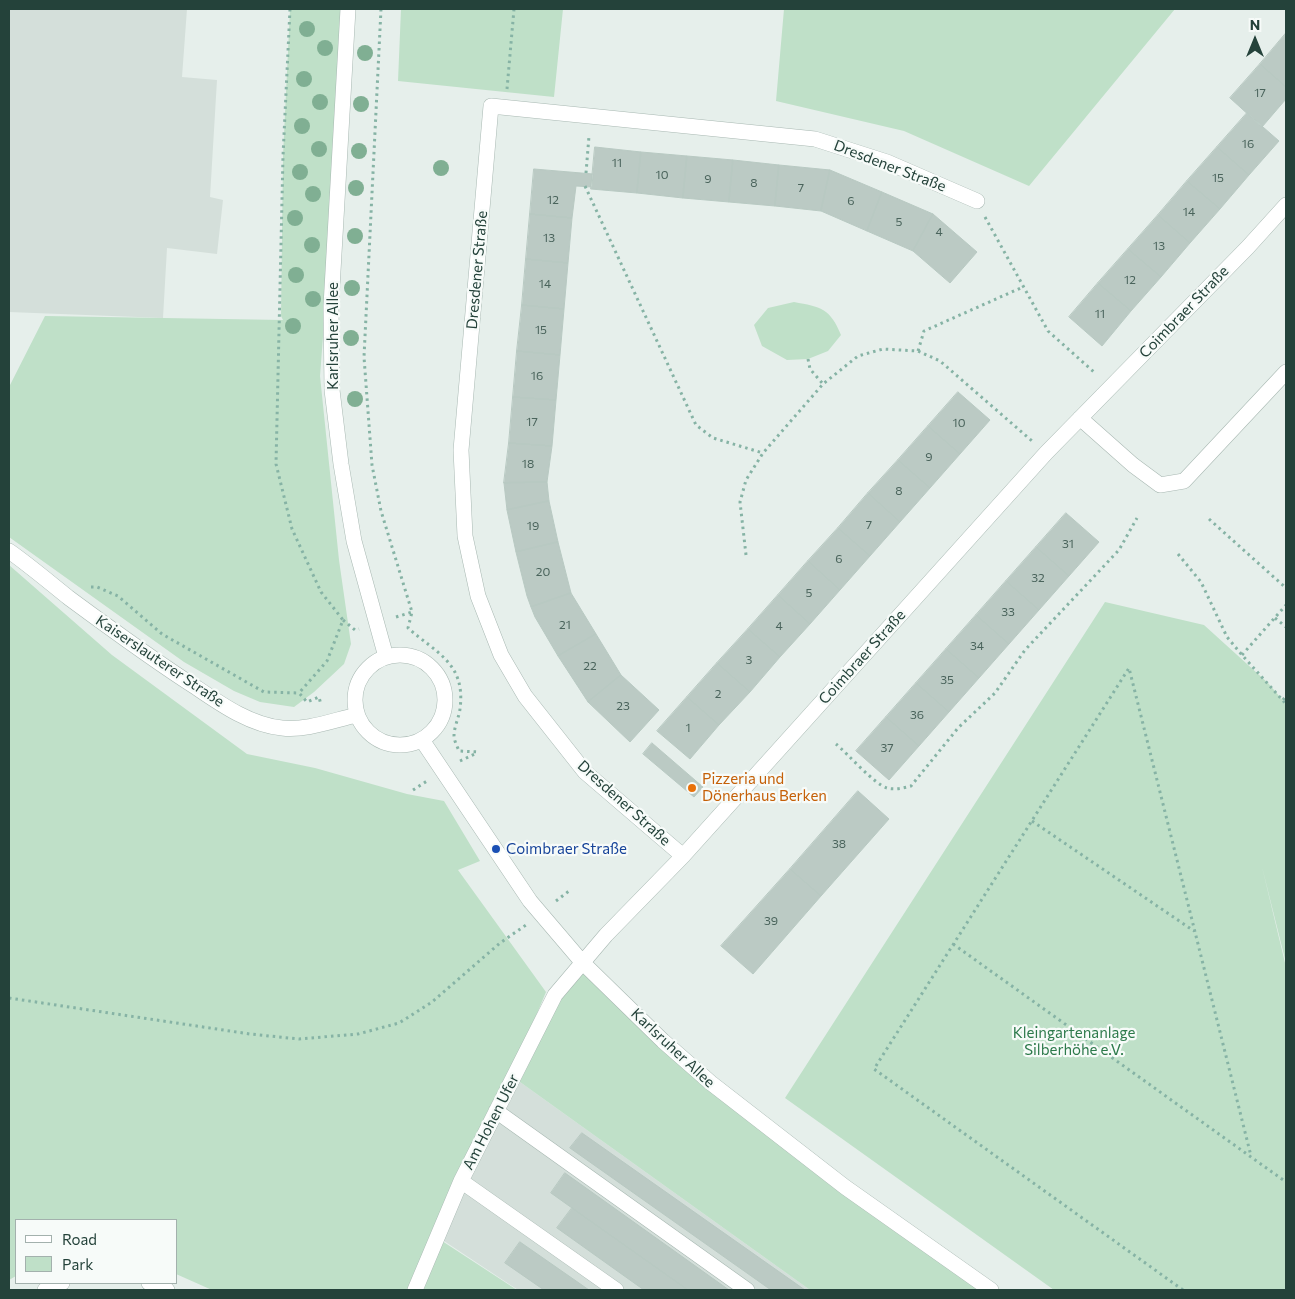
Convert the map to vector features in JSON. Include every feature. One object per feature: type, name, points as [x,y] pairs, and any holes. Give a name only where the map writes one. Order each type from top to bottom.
[{"type":"street","name":"Karlsruher Allee","points":[[348,9],[331,306],[332,390],[341,464],[354,541],[386,657]]},
{"type":"street","name":"Dresdener Straße","points":[[682,856],[585,772],[525,696],[501,655],[478,596],[465,536],[461,450],[492,106],[815,138],[887,162],[977,201]]},
{"type":"street","name":"Coimbraer Straße","points":[[582,962],[682,856],[1046,453],[1248,247],[1286,205]]},
{"type":"street","points":[[1080,418],[1133,465],[1160,485],[1184,481],[1286,372]]},
{"type":"street","name":"Kaiserslauterer Straße","points":[[9,551],[69,598],[178,676],[220,703],[250,719],[284,729],[299,728],[357,715]]},
{"type":"street","points":[[400,654],[415,657],[428,664],[438,675],[444,689],[445,703],[442,718],[434,730],[422,740],[407,744],[392,744],[377,739],[365,729],[357,715],[354,701],[357,687],[363,674],[373,664],[386,657],[400,654]]},
{"type":"street","name":"Karlsruher Allee","points":[[422,740],[530,901],[582,962],[663,1042],[711,1083],[845,1187],[991,1290]]},
{"type":"street","name":"Am Hohen Ufer","points":[[415,1290],[461,1180],[555,995],[582,962]]},
{"type":"street","points":[[496,1111],[747,1290]]},
{"type":"street","points":[[461,1180],[616,1290]]},
{"type":"street","points":[[46,1290],[60,1284]]},
{"type":"street","points":[[152,1284],[167,1290]]},
{"type":"path","points":[[290,9],[283,156],[276,464],[292,529],[321,592],[342,620],[327,661],[299,693]]},
{"type":"path","points":[[381,9],[364,357],[372,466],[380,511],[412,612],[408,628],[449,662],[459,682],[461,700],[454,736],[459,751],[479,752]]},
{"type":"path","points":[[505,107],[514,9]]},
{"type":"path","points":[[586,173],[591,116]]},
{"type":"path","points":[[585,186],[696,426],[713,438],[763,453]]},
{"type":"path","points":[[977,201],[1048,331],[1098,376]]},
{"type":"path","points":[[918,351],[924,331],[1023,287]]},
{"type":"path","points":[[746,555],[740,502],[746,480],[763,453],[823,384],[858,356],[883,349],[918,351],[940,360],[1046,453]]},
{"type":"path","points":[[808,359],[810,369],[823,384]]},
{"type":"path","points":[[836,744],[873,778],[887,788],[900,789],[911,786],[958,728],[995,693],[1025,650],[1118,550],[1137,518]]},
{"type":"path","points":[[1209,519],[1286,588]]},
{"type":"path","points":[[1178,554],[1201,582],[1227,637],[1286,704]]},
{"type":"path","points":[[69,598],[81,588],[97,588],[118,596],[162,634],[264,692],[299,693],[307,702],[319,697],[325,722]]},
{"type":"path","points":[[1242,655],[1286,605]]},
{"type":"path","points":[[1275,618],[1286,627]]},
{"type":"path","points":[[1183,1290],[874,1069],[1129,668],[1250,1156]]},
{"type":"path","points":[[1283,700],[1286,696]]},
{"type":"path","points":[[1032,821],[1194,931]]},
{"type":"path","points":[[555,902],[569,891]]},
{"type":"path","points":[[9,998],[250,1034],[299,1038],[358,1034],[399,1023],[432,1002],[500,943],[526,925]]},
{"type":"path","points":[[953,944],[1286,1182]]},
{"type":"shaded area","points":[[9,9],[187,9],[182,77],[217,80],[210,197],[223,200],[217,254],[167,248],[163,318],[9,312]]},
{"type":"shaded area","points":[[513,1077],[810,1290],[518,1290],[438,1237]]},
{"type":"green space","points":[[290,9],[348,9],[320,376],[339,560],[351,644],[344,664],[314,692],[294,707],[260,702],[234,691],[184,662],[9,537],[9,387],[45,316],[283,320],[281,316],[283,156]]},
{"type":"green space","points":[[401,9],[563,9],[554,97],[398,81]]},
{"type":"green space","points":[[784,9],[1175,9],[1029,186],[904,131],[776,101]]},
{"type":"green space","points":[[794,302],[824,310],[833,319],[841,335],[828,351],[808,359],[787,360],[762,346],[754,325],[768,308]]},
{"type":"green space","points":[[9,565],[112,655],[247,754],[315,768],[407,794],[444,801],[480,861],[458,870],[546,992],[496,1111],[415,1290],[212,1290],[178,1275],[178,1219],[15,1219],[15,1277],[9,1280]]},
{"type":"green space","name":"Kleingartenanlage Silberhöhe e.V.","points":[[1105,602],[1204,625],[1268,683],[1286,704],[1286,963],[1262,867],[1286,967],[1286,1290],[1054,1290],[785,1098]]},
{"type":"green space","points":[[582,962],[663,1041],[991,1290],[810,1290],[513,1077]]},
{"type":"green space","points":[[439,1239],[517,1290],[422,1290]]},
{"type":"building","points":[[1286,33],[1286,87],[1260,64]]},
{"type":"building","points":[[1260,64],[1286,87],[1286,99],[1262,127],[1230,98]]},
{"type":"building","points":[[1247,113],[1279,141],[1249,175],[1217,147]]},
{"type":"building","points":[[595,147],[641,152],[637,193],[591,189]]},
{"type":"building","points":[[1217,147],[1249,175],[1220,209],[1187,181]]},
{"type":"building","points":[[641,152],[687,156],[683,198],[637,193]]},
{"type":"building","points":[[687,156],[733,160],[729,202],[683,198]]},
{"type":"building","points":[[733,160],[779,165],[775,206],[729,202]]},
{"type":"building","points":[[779,165],[830,170],[821,211],[775,206]]},
{"type":"building","points":[[534,169],[593,174],[592,187],[576,186],[572,218],[530,214]]},
{"type":"building","points":[[830,170],[882,192],[867,231],[821,211]]},
{"type":"building","points":[[1187,181],[1220,209],[1190,243],[1158,215]]},
{"type":"building","points":[[882,192],[933,214],[913,251],[867,231]]},
{"type":"building","points":[[530,214],[572,218],[568,263],[526,259]]},
{"type":"building","points":[[933,214],[977,252],[950,283],[913,251]]},
{"type":"building","points":[[1158,215],[1190,243],[1161,277],[1128,249]]},
{"type":"building","points":[[1128,249],[1161,277],[1131,311],[1098,283]]},
{"type":"building","points":[[526,259],[568,263],[564,309],[522,305]]},
{"type":"building","points":[[1098,283],[1131,311],[1102,346],[1069,317]]},
{"type":"building","points":[[522,305],[564,309],[560,355],[517,351]]},
{"type":"building","points":[[517,351],[560,355],[556,400],[513,397]]},
{"type":"building","points":[[958,392],[990,420],[960,454],[928,426]]},
{"type":"building","points":[[513,397],[556,400],[552,446],[509,443]]},
{"type":"building","points":[[928,426],[960,454],[930,488],[898,460]]},
{"type":"building","points":[[509,443],[552,446],[547,482],[504,483]]},
{"type":"building","points":[[898,460],[930,488],[900,522],[868,493]]},
{"type":"building","points":[[547,482],[549,501],[507,510],[504,483]]},
{"type":"building","points":[[868,493],[900,522],[870,556],[838,528]]},
{"type":"building","points":[[549,501],[558,542],[516,552],[507,510]]},
{"type":"building","points":[[1066,513],[1099,542],[1069,576],[1036,547]]},
{"type":"building","points":[[838,528],[870,556],[840,590],[808,561]]},
{"type":"building","points":[[558,542],[571,593],[531,607],[516,552]]},
{"type":"building","points":[[1036,547],[1069,576],[1039,610],[1006,581]]},
{"type":"building","points":[[808,561],[840,590],[810,624],[778,595]]},
{"type":"building","points":[[1006,581],[1039,610],[1009,644],[976,615]]},
{"type":"building","points":[[571,593],[596,634],[558,656],[531,607]]},
{"type":"building","points":[[778,595],[810,624],[780,657],[748,629]]},
{"type":"building","points":[[976,615],[1009,644],[979,678],[946,649]]},
{"type":"building","points":[[748,629],[780,657],[750,692],[717,663]]},
{"type":"building","points":[[596,634],[621,675],[588,702],[558,656]]},
{"type":"building","points":[[946,649],[979,678],[949,712],[916,683]]},
{"type":"building","points":[[717,663],[750,692],[719,725],[687,697]]},
{"type":"building","points":[[621,675],[659,710],[630,742],[588,702]]},
{"type":"building","points":[[916,683],[949,712],[919,746],[886,717]]},
{"type":"building","points":[[687,697],[719,725],[690,759],[657,731]]},
{"type":"building","points":[[886,717],[919,746],[889,780],[856,751]]},
{"type":"building","points":[[652,743],[703,787],[694,797],[643,754]]},
{"type":"building","points":[[858,791],[889,819],[821,896],[790,869]]},
{"type":"building","points":[[790,869],[821,896],[753,974],[721,946]]},
{"type":"building","points":[[582,1133],[805,1290],[771,1290],[570,1148]]},
{"type":"building","points":[[565,1173],[729,1290],[688,1290],[572,1208],[551,1193]]},
{"type":"building","points":[[572,1208],[688,1290],[644,1290],[557,1228]]},
{"type":"building","points":[[520,1242],[589,1290],[544,1290],[505,1263]]},
{"type":"place","name":"Pizzeria und Dönerhaus Berken","points":[[692,788]]},
{"type":"place","name":"Coimbraer Straße","points":[[496,849]]}]
